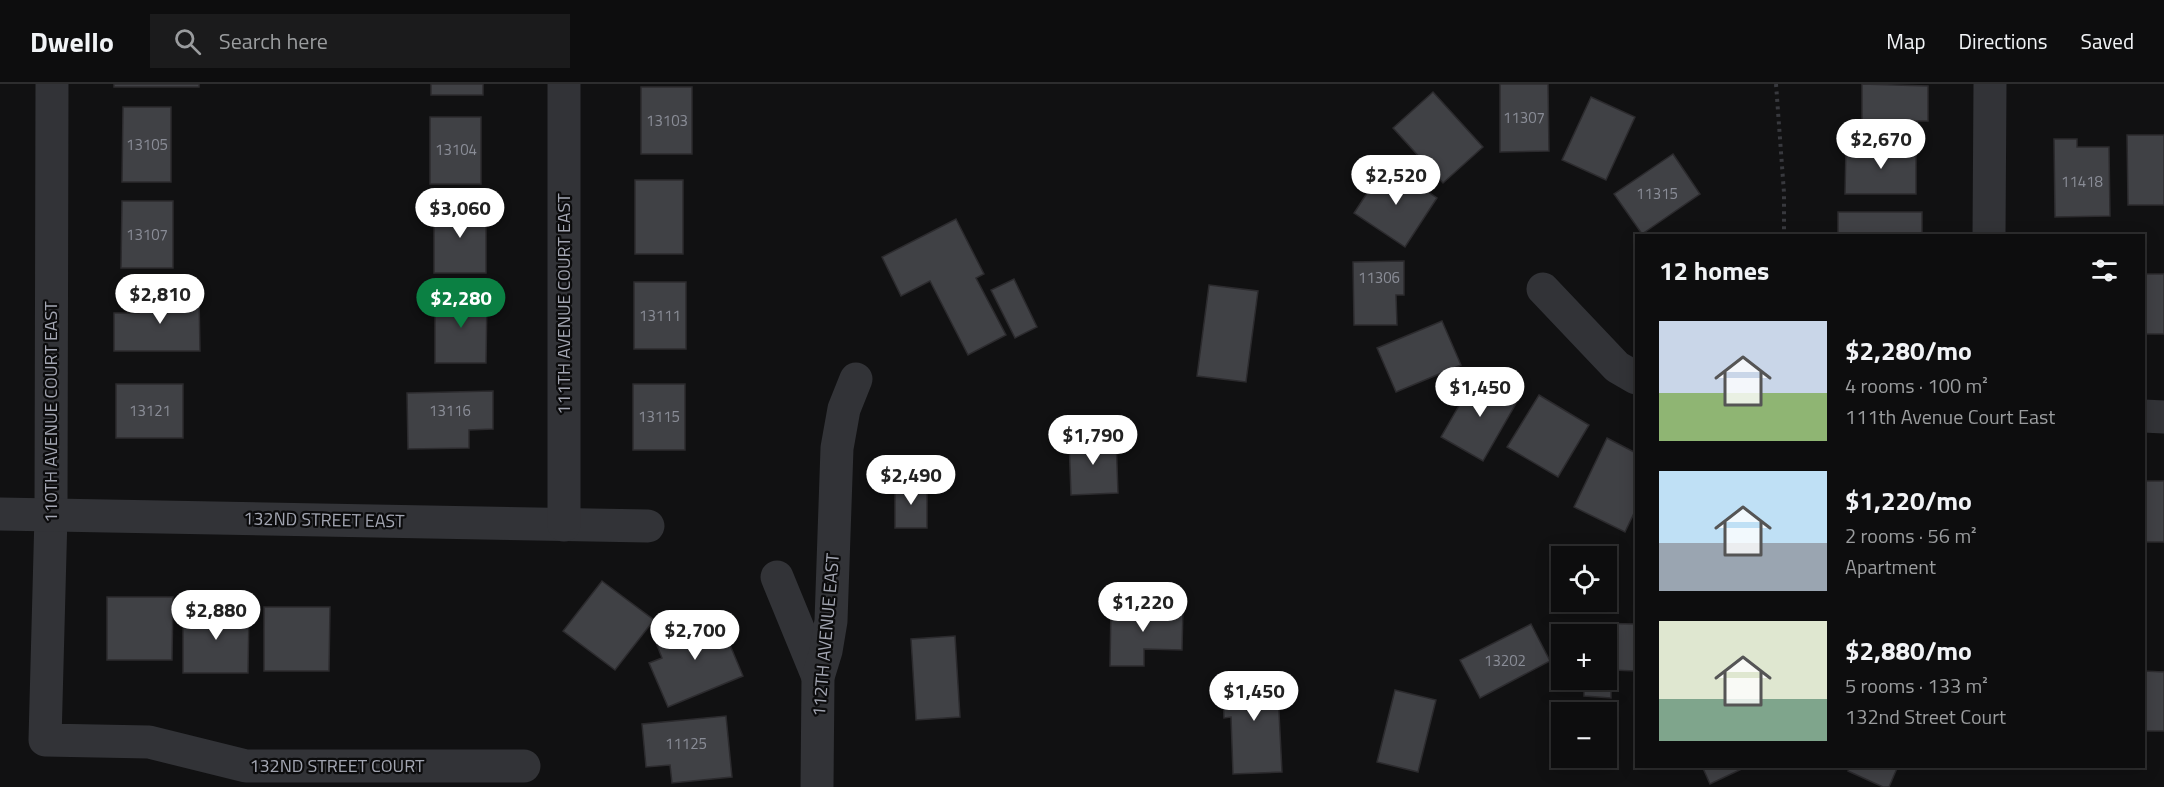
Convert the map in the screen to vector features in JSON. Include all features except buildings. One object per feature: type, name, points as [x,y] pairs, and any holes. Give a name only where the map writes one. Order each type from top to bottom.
[{"type":"street","name":"110TH AVENUE COURT EAST","points":[[45,740],[51,515],[52,84]]},
{"type":"street","name":"111TH AVENUE COURT EAST","points":[[564,84],[564,525]]},
{"type":"street","points":[[1989,234],[1990,84]]},
{"type":"street","points":[[1543,288],[1617,367],[1635,377]]},
{"type":"street","name":"112TH AVENUE EAST","points":[[818,787],[818,677],[826,651],[831,621],[837,448],[844,409],[856,379]]},
{"type":"street","points":[[2145,416],[2164,417]]},
{"type":"street","name":"132ND STREET EAST","points":[[0,514],[648,526]]},
{"type":"street","points":[[777,577],[818,677]]},
{"type":"street","name":"132ND STREET COURT","points":[[45,740],[149,742],[246,766],[524,766]]},
{"type":"path","points":[[1776,84],[1784,193],[1784,234]]}]
